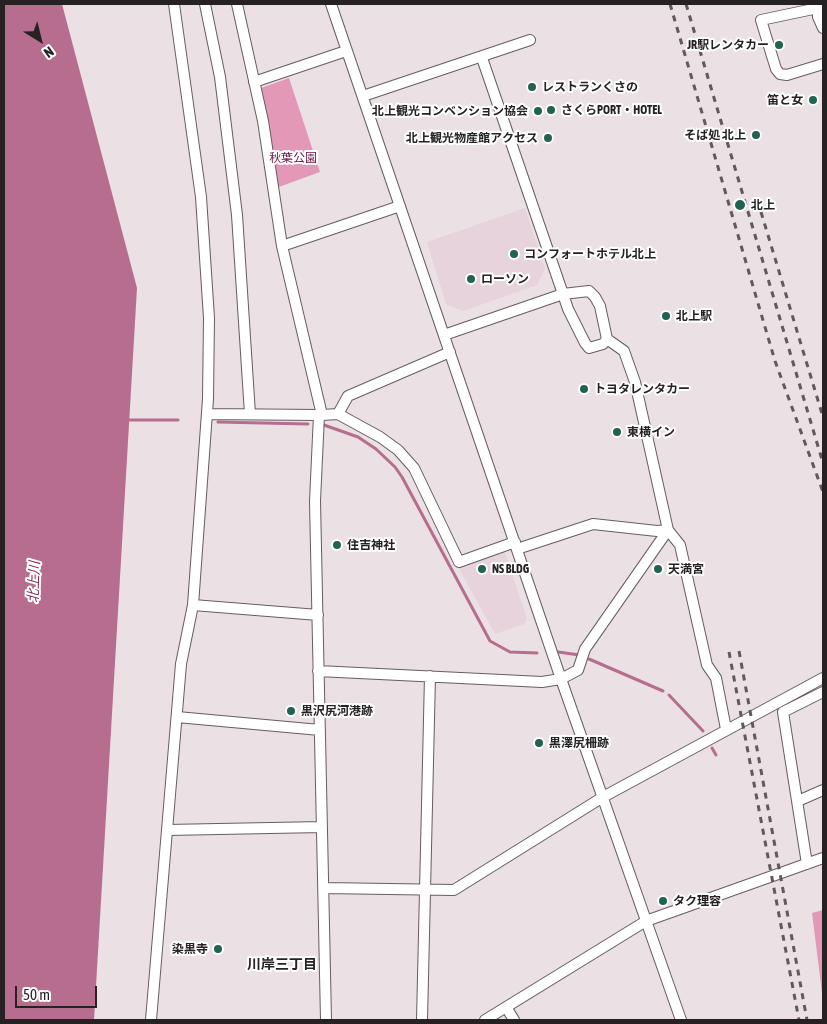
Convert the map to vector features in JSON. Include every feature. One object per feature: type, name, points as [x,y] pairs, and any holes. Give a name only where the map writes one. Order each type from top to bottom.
[{"type":"street","points":[[151,1020],[181,664],[193,605],[207,414],[209,318],[201,197],[174,4]]},
{"type":"street","points":[[205,4],[220,77],[237,215],[250,414]]},
{"type":"street","points":[[237,4],[263,121],[282,246],[322,415],[338,414],[380,437],[398,450],[414,468],[459,562],[593,524],[657,531],[668,530]]},
{"type":"street","points":[[332,4],[346,51],[363,96],[561,679],[681,1020]]},
{"type":"street","points":[[823,28],[818,17],[820,6],[761,20],[776,68],[780,74],[787,75],[823,64]]},
{"type":"street","points":[[363,96],[482,58],[530,40]]},
{"type":"street","points":[[254,82],[346,51]]},
{"type":"street","points":[[444,335],[562,294],[589,291],[595,297],[606,325],[607,339],[603,344],[589,348],[562,294],[482,58]]},
{"type":"street","points":[[282,246],[400,206]]},
{"type":"street","points":[[607,339],[624,351],[635,382],[668,530],[680,545],[707,665],[716,678],[726,729]]},
{"type":"street","points":[[338,414],[348,396],[450,352]]},
{"type":"street","points":[[207,414],[319,415],[315,492],[326,1020]]},
{"type":"street","points":[[318,671],[542,682],[561,679],[578,670],[586,649],[668,530]]},
{"type":"street","points":[[193,605],[318,615]]},
{"type":"street","points":[[422,1020],[430,676]]},
{"type":"street","points":[[324,888],[454,890],[604,797],[726,729],[823,678]]},
{"type":"street","points":[[807,864],[782,712],[823,692]]},
{"type":"street","points":[[176,717],[320,730]]},
{"type":"street","points":[[798,801],[823,790]]},
{"type":"street","points":[[167,830],[322,827]]},
{"type":"street","points":[[484,1020],[646,921],[823,858]]},
{"type":"street","points":[[506,1007],[514,1020]]},
{"type":"shaded area","points":[[525,208],[545,269],[537,285],[463,311],[446,304],[427,242]]},
{"type":"shaded area","points":[[500,551],[505,553],[527,619],[524,624],[495,634],[458,567]]},
{"type":"green space","name":"秋葉公園","points":[[289,78],[320,172],[276,188],[261,88]]},
{"type":"green space","points":[[823,910],[823,1001],[812,913]]},
{"type":"water","name":"北上川","points":[[4,4],[62,4],[137,288],[94,1020],[4,1020]]},
{"type":"waterway","points":[[127,420],[178,420]]},
{"type":"waterway","points":[[218,422],[308,424]]},
{"type":"waterway","points":[[324,425],[358,437],[376,449],[395,467],[490,641],[510,652],[537,653]]},
{"type":"waterway","points":[[558,652],[580,655]]},
{"type":"waterway","points":[[589,659],[663,691]]},
{"type":"waterway","points":[[669,695],[703,731]]},
{"type":"waterway","points":[[712,748],[716,755]]},
{"type":"railway","points":[[670,4],[775,361],[823,492]]},
{"type":"railway","points":[[686,4],[823,463]]},
{"type":"railway","points":[[761,212],[823,417]]},
{"type":"railway","points":[[739,651],[807,1020]]},
{"type":"railway","points":[[729,652],[799,1020]]},
{"type":"place","name":"JR駅レンタカー","points":[[779,45]]},
{"type":"place","name":"レストランくさの","points":[[532,87]]},
{"type":"place","name":"笛と女","points":[[813,100]]},
{"type":"place","name":"さくらPORT・HOTEL","points":[[551,110]]},
{"type":"place","name":"北上観光コンベンション協会","points":[[538,111]]},
{"type":"place","name":"そば処 北上","points":[[756,135]]},
{"type":"place","name":"北上観光物産館アクセス","points":[[548,138]]},
{"type":"place","name":"北上","points":[[740,205]]},
{"type":"place","name":"コンフォートホテル北上","points":[[514,254]]},
{"type":"place","name":"ローソン","points":[[471,279]]},
{"type":"place","name":"北上駅","points":[[666,316]]},
{"type":"place","name":"トヨタレンタカー","points":[[584,389]]},
{"type":"place","name":"東横イン","points":[[617,432]]},
{"type":"place","name":"住吉神社","points":[[337,545]]},
{"type":"place","name":"NS BLDG","points":[[482,569]]},
{"type":"place","name":"天満宮","points":[[658,569]]},
{"type":"place","name":"黒沢尻河港跡","points":[[291,711]]},
{"type":"place","name":"黒澤尻柵跡","points":[[539,743]]},
{"type":"place","name":"タク理容","points":[[663,901]]},
{"type":"place","name":"染黒寺","points":[[218,949]]},
{"type":"district","name":"川岸三丁目","points":[[282,965]]}]
